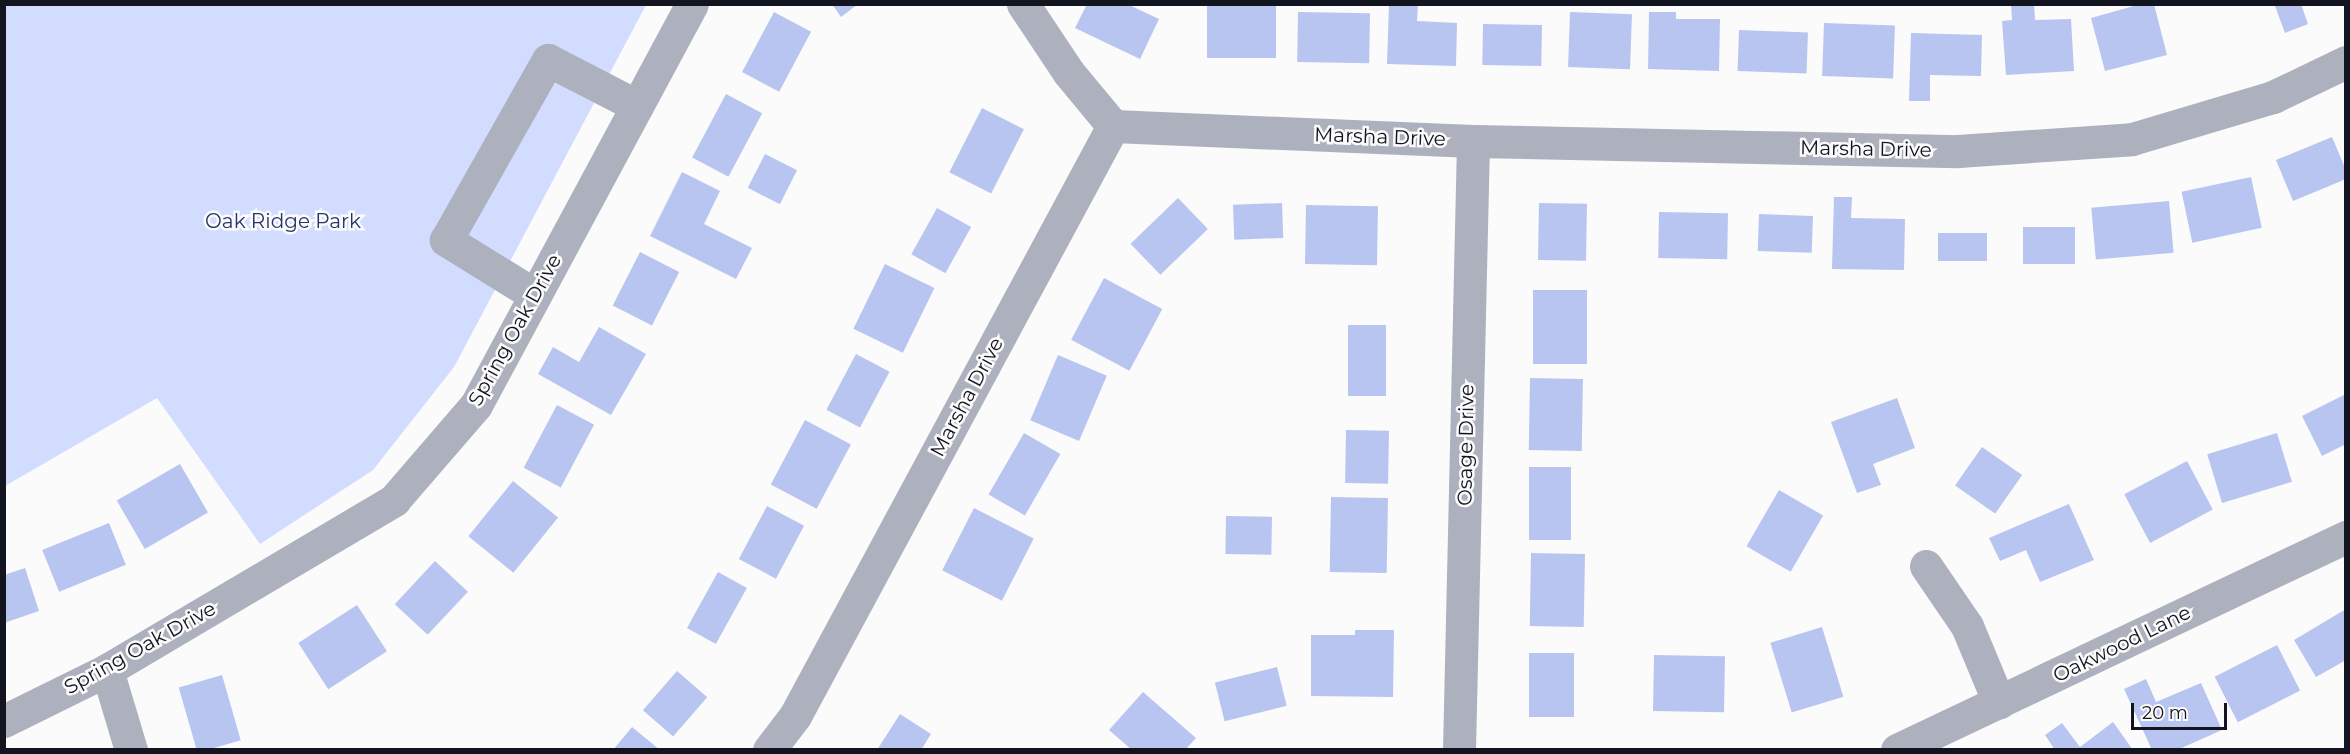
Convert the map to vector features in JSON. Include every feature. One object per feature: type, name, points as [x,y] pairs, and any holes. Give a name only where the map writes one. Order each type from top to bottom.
[{"type":"street","name":"Spring Oak Drive","points":[[4,721],[107,670],[394,500],[476,405],[692,4]]},
{"type":"street","points":[[1023,4],[1069,73],[1113,126]]},
{"type":"street","points":[[535,295],[446,240],[548,60],[637,106]]},
{"type":"street","name":"Marsha Drive","points":[[769,750],[795,716],[1113,126],[1473,141],[1958,151],[2132,139],[2273,97],[2346,62]]},
{"type":"street","name":"Osage Drive","points":[[1459,750],[1473,141]]},
{"type":"street","name":"Oakwood Lane","points":[[1897,750],[2346,537]]},
{"type":"street","points":[[1926,566],[1967,626],[1999,703]]},
{"type":"street","points":[[107,670],[131,750]]},
{"type":"green space","name":"Oak Ridge Park","points":[[5,5],[646,5],[454,367],[373,470],[260,544],[157,398],[5,486]]},
{"type":"building","points":[[832,4],[858,4],[841,17]]},
{"type":"building","points":[[1087,4],[1127,4],[1159,19],[1140,59],[1075,28]]},
{"type":"building","points":[[1207,4],[1276,4],[1276,58],[1207,58]]},
{"type":"building","points":[[1389,4],[1418,4],[1417,21],[1457,23],[1456,66],[1387,64]]},
{"type":"building","points":[[2011,4],[2034,4],[2035,20],[2071,19],[2074,71],[2006,75],[2002,21],[2012,20]]},
{"type":"building","points":[[2141,4],[2154,4],[2167,55],[2105,71],[2091,18]]},
{"type":"building","points":[[2301,4],[2308,24],[2285,33],[2275,6]]},
{"type":"building","points":[[774,12],[811,32],[779,92],[742,72]]},
{"type":"building","points":[[1298,12],[1370,13],[1369,63],[1297,62]]},
{"type":"building","points":[[1570,12],[1632,14],[1630,69],[1568,67]]},
{"type":"building","points":[[1649,12],[1676,12],[1676,19],[1720,19],[1719,71],[1648,69]]},
{"type":"building","points":[[1824,23],[1895,25],[1893,78],[1822,76]]},
{"type":"building","points":[[1483,24],[1542,25],[1541,66],[1482,65]]},
{"type":"building","points":[[1739,30],[1808,32],[1807,73],[1738,71]]},
{"type":"building","points":[[1911,33],[1982,35],[1981,76],[1930,75],[1930,101],[1909,101]]},
{"type":"building","points":[[726,94],[762,113],[728,177],[692,158]]},
{"type":"building","points":[[982,108],[1024,129],[991,193],[949,172]]},
{"type":"building","points":[[2332,137],[2346,170],[2346,179],[2293,201],[2276,160]]},
{"type":"building","points":[[765,154],[797,170],[780,204],[748,188]]},
{"type":"building","points":[[682,172],[720,191],[704,224],[752,248],[736,279],[650,236]]},
{"type":"building","points":[[2251,177],[2262,228],[2192,243],[2182,192]]},
{"type":"building","points":[[1834,197],[1852,197],[1851,218],[1905,219],[1904,270],[1832,269]]},
{"type":"building","points":[[1178,198],[1208,229],[1160,275],[1131,244]]},
{"type":"building","points":[[2169,201],[2174,253],[2096,260],[2091,208]]},
{"type":"building","points":[[1282,203],[1283,238],[1234,240],[1233,205]]},
{"type":"building","points":[[1539,203],[1587,204],[1586,261],[1538,260]]},
{"type":"building","points":[[1306,205],[1378,206],[1377,265],[1305,264]]},
{"type":"building","points":[[937,208],[971,227],[945,273],[911,254]]},
{"type":"building","points":[[1659,212],[1728,213],[1727,259],[1658,258]]},
{"type":"building","points":[[1759,214],[1813,216],[1812,253],[1758,251]]},
{"type":"building","points":[[2023,227],[2075,227],[2075,264],[2023,264]]},
{"type":"building","points":[[1938,233],[1987,233],[1987,261],[1938,261]]},
{"type":"building","points":[[640,252],[679,272],[652,325],[613,305]]},
{"type":"building","points":[[885,264],[934,288],[903,353],[853,329]]},
{"type":"building","points":[[1104,278],[1162,309],[1129,371],[1071,340]]},
{"type":"building","points":[[1533,290],[1587,290],[1587,364],[1533,364]]},
{"type":"building","points":[[1348,325],[1386,325],[1386,396],[1348,396]]},
{"type":"building","points":[[599,327],[646,354],[611,415],[538,374],[553,347],[579,362]]},
{"type":"building","points":[[856,354],[890,372],[860,427],[826,410]]},
{"type":"building","points":[[1058,355],[1107,376],[1079,441],[1030,420]]},
{"type":"building","points":[[1530,378],[1583,379],[1582,451],[1529,450]]},
{"type":"building","points":[[2346,394],[2346,444],[2322,456],[2302,416]]},
{"type":"building","points":[[1897,398],[1915,448],[1873,464],[1881,485],[1857,493],[1831,422]]},
{"type":"building","points":[[557,405],[594,425],[561,487],[524,468]]},
{"type":"building","points":[[805,420],[851,444],[817,509],[771,484]]},
{"type":"building","points":[[1346,430],[1389,431],[1388,484],[1345,483]]},
{"type":"building","points":[[1024,433],[1060,454],[1025,515],[988,494]]},
{"type":"building","points":[[2277,433],[2292,482],[2222,503],[2207,454]]},
{"type":"building","points":[[1982,447],[2022,475],[1995,514],[1955,486]]},
{"type":"building","points":[[2187,461],[2213,510],[2150,543],[2124,494]]},
{"type":"building","points":[[180,464],[208,512],[145,549],[117,500]]},
{"type":"building","points":[[1529,467],[1571,467],[1571,540],[1529,540]]},
{"type":"building","points":[[513,481],[558,518],[513,573],[468,536]]},
{"type":"building","points":[[1779,490],[1823,516],[1791,572],[1746,546]]},
{"type":"building","points":[[1331,497],[1388,498],[1387,573],[1330,572]]},
{"type":"building","points":[[2069,504],[2094,560],[2040,582],[2026,550],[2000,561],[1989,538]]},
{"type":"building","points":[[767,506],[804,526],[776,579],[739,559]]},
{"type":"building","points":[[974,508],[1034,538],[1002,601],[942,570]]},
{"type":"building","points":[[1226,516],[1272,517],[1271,555],[1225,554]]},
{"type":"building","points":[[109,523],[126,565],[59,592],[42,550]]},
{"type":"building","points":[[1531,553],[1585,554],[1584,627],[1530,626]]},
{"type":"building","points":[[435,561],[468,592],[428,635],[395,604]]},
{"type":"building","points":[[25,568],[39,611],[4,623],[4,575]]},
{"type":"building","points":[[718,572],[747,588],[716,644],[687,628]]},
{"type":"building","points":[[357,605],[387,651],[328,689],[298,643]]},
{"type":"building","points":[[2346,609],[2346,660],[2316,677],[2294,640]]},
{"type":"building","points":[[1822,627],[1843,697],[1792,713],[1770,643]]},
{"type":"building","points":[[1355,630],[1394,630],[1393,697],[1311,696],[1311,635],[1355,635]]},
{"type":"building","points":[[2277,645],[2300,690],[2238,722],[2215,677]]},
{"type":"building","points":[[1529,653],[1574,653],[1574,717],[1529,717]]},
{"type":"building","points":[[1654,655],[1725,656],[1724,712],[1653,711]]},
{"type":"building","points":[[1277,667],[1287,706],[1225,721],[1215,682]]},
{"type":"building","points":[[677,671],[707,697],[673,736],[643,710]]},
{"type":"building","points":[[222,675],[241,740],[207,750],[197,750],[179,687]]},
{"type":"building","points":[[2146,679],[2156,702],[2201,683],[2222,730],[2177,750],[2152,750],[2124,689]]},
{"type":"building","points":[[1143,692],[1196,738],[1185,750],[1132,750],[1109,730]]},
{"type":"building","points":[[900,714],[931,734],[921,750],[877,750]]},
{"type":"building","points":[[2113,722],[2133,750],[2055,750],[2045,735],[2062,723],[2080,747]]},
{"type":"building","points":[[632,727],[660,750],[613,750]]}]
